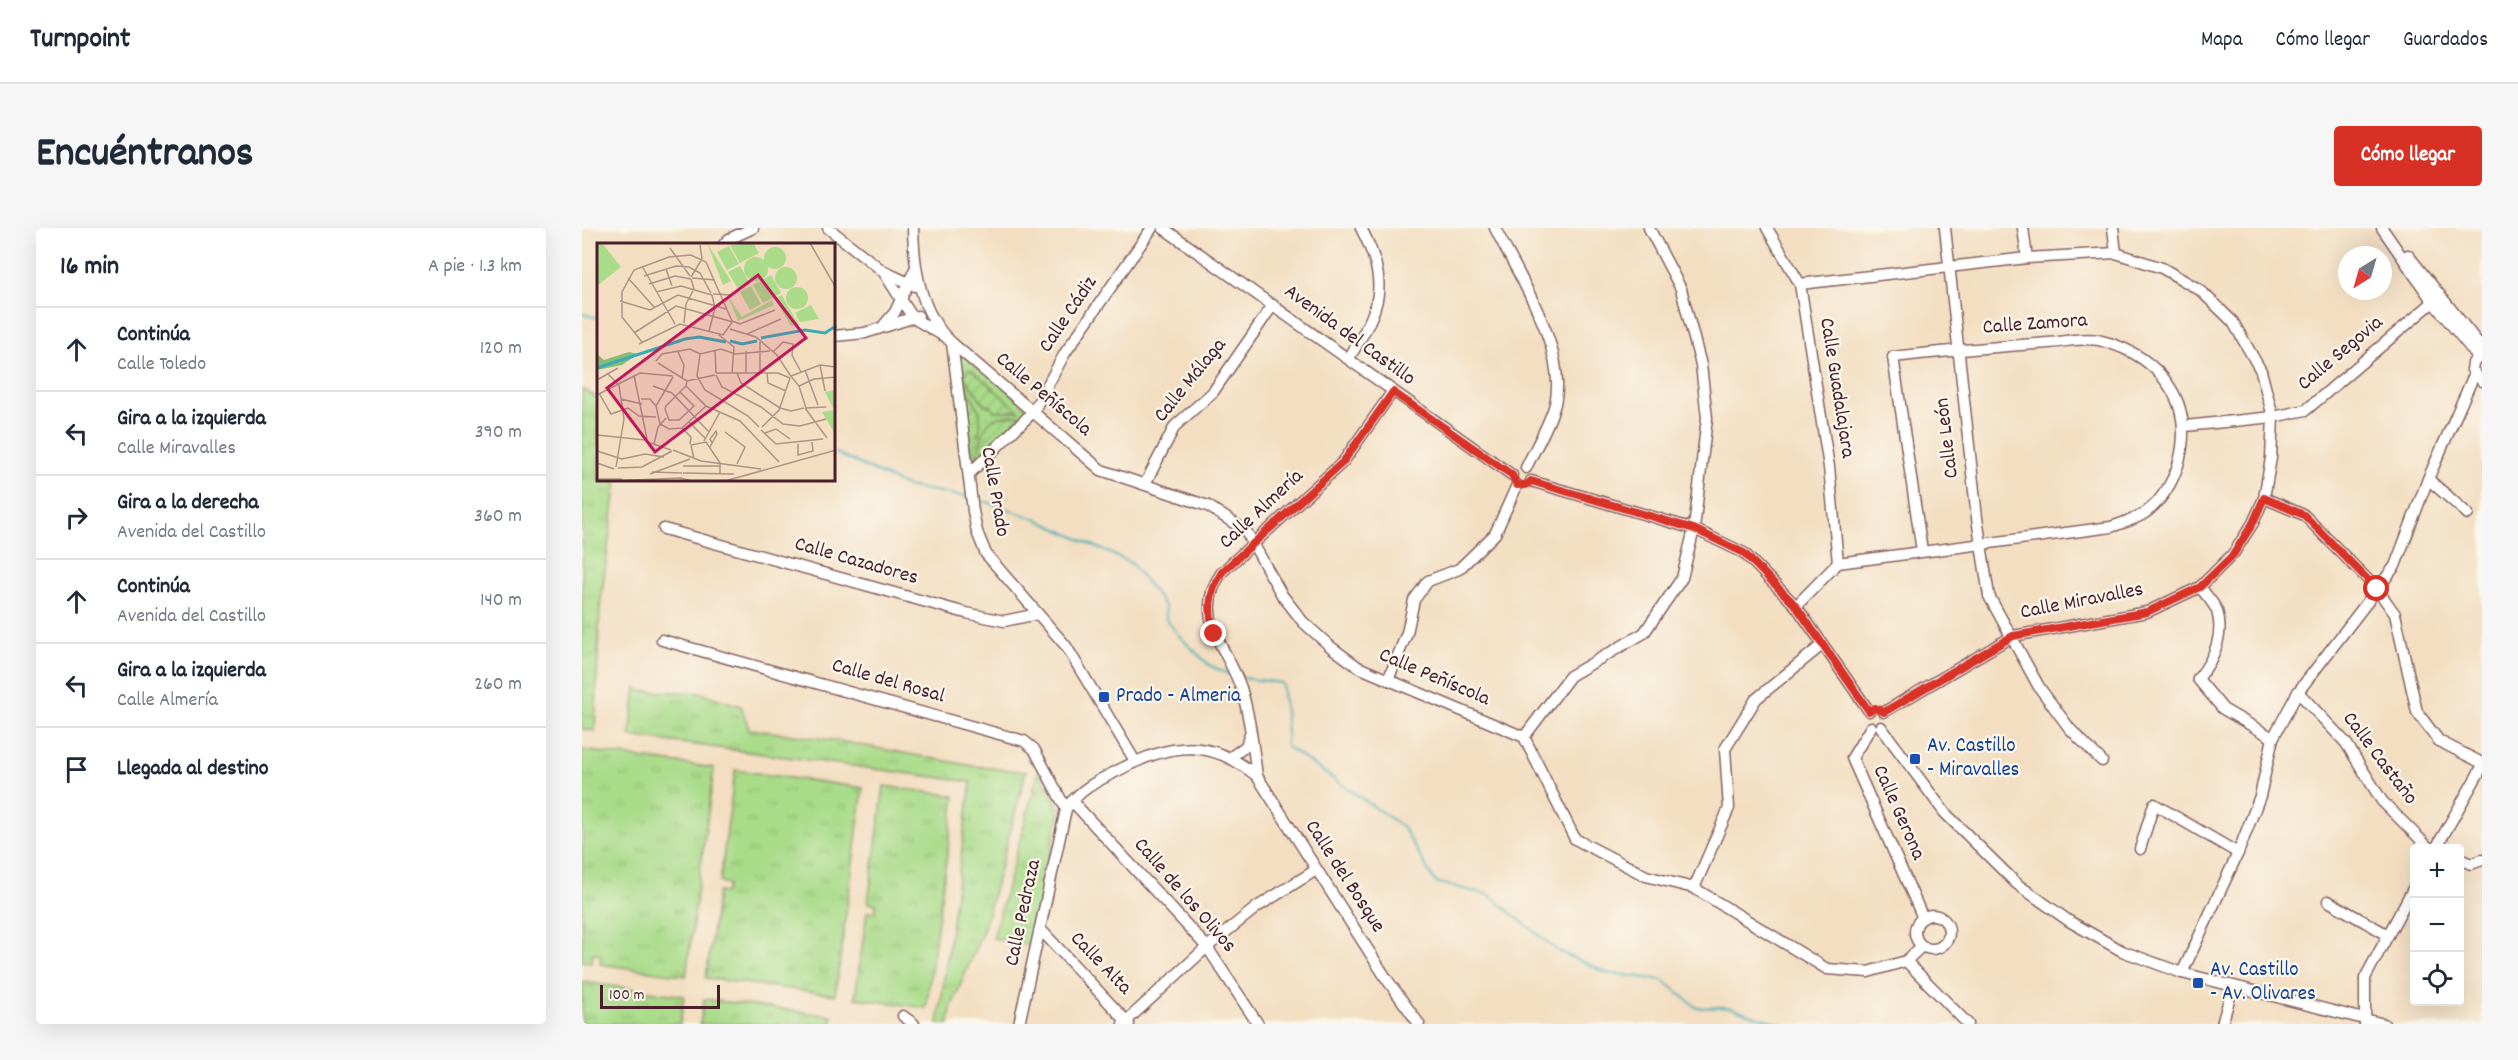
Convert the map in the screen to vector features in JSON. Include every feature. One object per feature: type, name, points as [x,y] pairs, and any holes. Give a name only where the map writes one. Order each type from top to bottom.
[{"type":"street","points":[[725,243],[753,228]]},
{"type":"street","points":[[828,228],[883,271],[921,290]]},
{"type":"street","name":"Calle Prado","points":[[913,228],[915,269],[921,290],[929,311],[948,340],[973,511],[977,532],[986,554],[1065,646],[1135,761]]},
{"type":"street","name":"Calle Cádiz","points":[[969,474],[1033,412],[1065,353],[1152,228]]},
{"type":"street","name":"Avenida del Castillo","points":[[1162,228],[1349,358],[1515,480]]},
{"type":"street","points":[[1349,358],[1371,322],[1380,290],[1375,255],[1361,228]]},
{"type":"street","points":[[1495,228],[1552,344],[1558,371],[1554,405],[1526,468]]},
{"type":"street","points":[[1649,228],[1681,289],[1701,365],[1707,418],[1694,529],[1682,578],[1644,633],[1570,676],[1524,737],[1575,839],[1646,876],[1694,888],[1827,969],[1868,972],[1906,961],[1922,946]]},
{"type":"street","name":"Calle Guadalajara","points":[[1767,228],[1800,284],[1828,467],[1838,563]]},
{"type":"street","name":"Calle León","points":[[1945,228],[1957,349],[1989,596],[2039,687],[2070,729],[2102,761]]},
{"type":"street","points":[[2024,228],[2027,258]]},
{"type":"street","points":[[2113,228],[2116,253]]},
{"type":"street","points":[[2182,973],[2238,853],[2260,796],[2273,738],[2298,692],[2395,566],[2428,479],[2478,378],[2473,363],[2480,353],[2382,228]]},
{"type":"street","points":[[2390,228],[2436,299]]},
{"type":"street","name":"Calle Miravalles","points":[[1800,284],[2027,258],[2116,253],[2162,268],[2200,290],[2233,322],[2261,371],[2273,417],[2271,458],[2264,498],[2253,523],[2233,555],[2200,587],[2147,612],[2013,636],[1884,712]]},
{"type":"street","points":[[881,327],[890,320],[915,269]]},
{"type":"street","points":[[883,271],[914,318],[948,340]]},
{"type":"street","name":"Calle Segovia","points":[[2185,426],[2273,417],[2306,410],[2436,299]]},
{"type":"street","name":"Calle Málaga","points":[[1144,484],[1174,426],[1213,392],[1273,305]]},
{"type":"street","points":[[836,336],[865,333],[929,311]]},
{"type":"street","name":"Calle Peñíscola","points":[[948,340],[1101,470],[1208,506],[1246,531],[1282,595],[1303,621],[1330,647],[1358,666],[1388,680],[1524,737]]},
{"type":"street","name":"Calle Zamora","points":[[1838,563],[2111,527],[2145,513],[2168,489],[2180,463],[2185,426],[2175,392],[2152,365],[2127,350],[2096,340],[1957,349],[1893,357],[1922,551]]},
{"type":"street","name":"Calle Almería","points":[[1244,757],[1251,730],[1242,690],[1231,662],[1214,634],[1209,616],[1209,601],[1214,584],[1222,572],[1343,462],[1393,392]]},
{"type":"street","points":[[1388,680],[1407,633],[1414,600],[1428,581],[1459,569],[1495,534],[1515,480],[1517,468],[1526,468],[1530,472],[1531,481]]},
{"type":"street","points":[[2428,479],[2468,514]]},
{"type":"street","points":[[1515,480],[1526,485],[1531,481]]},
{"type":"street","points":[[1531,481],[1694,529],[1744,553],[1796,606],[1869,711]]},
{"type":"street","points":[[2264,498],[2304,515],[2377,589],[2395,614],[2417,712],[2439,741],[2482,765],[2443,844]]},
{"type":"street","name":"Calle Cazadores","points":[[664,528],[966,613],[1005,621],[1038,614]]},
{"type":"street","points":[[1796,606],[1838,563]]},
{"type":"street","points":[[2200,587],[2217,611],[2219,636],[2213,660],[2198,679],[2223,709],[2273,738]]},
{"type":"street","name":"Calle del Rosal","points":[[662,639],[1024,741],[1034,749],[1069,805]]},
{"type":"street","points":[[1694,888],[1729,808],[1725,749],[1756,699],[1822,645]]},
{"type":"street","name":"Calle Castaño","points":[[2298,692],[2346,743],[2382,801],[2424,844]]},
{"type":"street","points":[[1876,727],[1886,718],[1884,712],[1875,708],[1869,711],[1866,719],[1876,727],[1945,813],[2017,884],[2069,921],[2122,951],[2182,973],[2364,1022],[2384,1024]]},
{"type":"street","name":"Calle Gerona","points":[[1876,727],[1852,758],[1923,918]]},
{"type":"street","points":[[1069,805],[1088,786],[1135,761],[1179,747],[1197,747],[1244,757]]},
{"type":"street","name":"Calle del Bosque","points":[[1244,757],[1419,1024]]},
{"type":"street","points":[[2140,849],[2154,804],[2238,853]]},
{"type":"street","name":"Calle Pedraza","points":[[1019,1024],[1069,805]]},
{"type":"street","name":"Calle de los Olivos","points":[[1069,805],[1207,947],[1258,1024]]},
{"type":"street","points":[[2464,861],[2471,864],[2482,860]]},
{"type":"street","points":[[1126,1023],[1207,947],[1257,907],[1316,870]]},
{"type":"street","points":[[2364,1022],[2364,978],[2410,896]]},
{"type":"street","points":[[2328,901],[2388,935]]},
{"type":"street","points":[[1937,916],[1944,919],[1949,933],[1943,946],[1936,949],[1922,946],[1915,932],[1923,918],[1937,916]]},
{"type":"street","name":"Calle Alta","points":[[1042,931],[1126,1023]]},
{"type":"street","points":[[1906,961],[1968,1024]]},
{"type":"street","points":[[2222,1024],[2233,986]]},
{"type":"street","points":[[903,1016],[914,1024]]},
{"type":"green space","points":[[952,343],[1033,412],[969,474]]},
{"type":"green space","points":[[968,369],[1019,411],[994,411],[992,407],[985,405],[964,377]]},
{"type":"green space","points":[[965,386],[980,413],[980,427],[972,458]]},
{"type":"green space","points":[[582,389],[597,397],[597,482],[617,482],[600,607],[595,731],[582,729]]},
{"type":"green space","points":[[1021,415],[976,458],[988,423],[999,417]]},
{"type":"green space","points":[[636,687],[640,691],[701,693],[741,706],[749,729],[839,741],[973,766],[1026,772],[984,928],[951,1008],[949,1024],[938,1024],[971,782],[630,736]]},
{"type":"green space","points":[[582,750],[714,768],[686,976],[600,964],[601,955],[593,953],[591,962],[582,961]]},
{"type":"green space","points":[[735,770],[863,788],[835,995],[706,978],[718,892],[726,893],[728,884],[720,882]]},
{"type":"green space","points":[[1039,771],[1060,810],[1031,946],[993,938]]},
{"type":"green space","points":[[884,786],[955,796],[926,1008],[855,998],[867,912],[875,913],[876,904],[868,903]]},
{"type":"green space","points":[[582,982],[684,996],[680,1024],[582,1024]]},
{"type":"green space","points":[[704,999],[832,1016],[831,1024],[700,1024]]},
{"type":"waterway","points":[[582,314],[597,318]]},
{"type":"waterway","points":[[836,453],[906,486],[967,497]]},
{"type":"waterway","points":[[975,498],[1036,519],[1131,563],[1165,606],[1166,619],[1180,637],[1209,665],[1231,675]]},
{"type":"waterway","points":[[1242,678],[1282,683],[1287,732],[1286,746],[1403,827],[1435,882],[1489,895],[1558,951],[1607,973],[1663,980],[1697,1008],[1728,1007],[1781,1024]]},
{"type":"place","name":"Prado - Almeria","points":[[1104,697]]},
{"type":"place","name":"Av. Castillo - Miravalles","points":[[1915,759]]},
{"type":"place","name":"Av. Castillo - Av. Olivares","points":[[2198,983]]},
{"type":"route","points":[[1214,634],[1209,616],[1209,601],[1214,584],[1222,572],[1343,462],[1393,392],[1512,475],[1517,485],[1523,486],[1531,481],[1694,529],[1744,553],[1796,606],[1869,711],[1875,708],[1884,712],[2013,636],[2147,612],[2200,587],[2233,555],[2253,523],[2264,498],[2304,515],[2377,589]]}]
